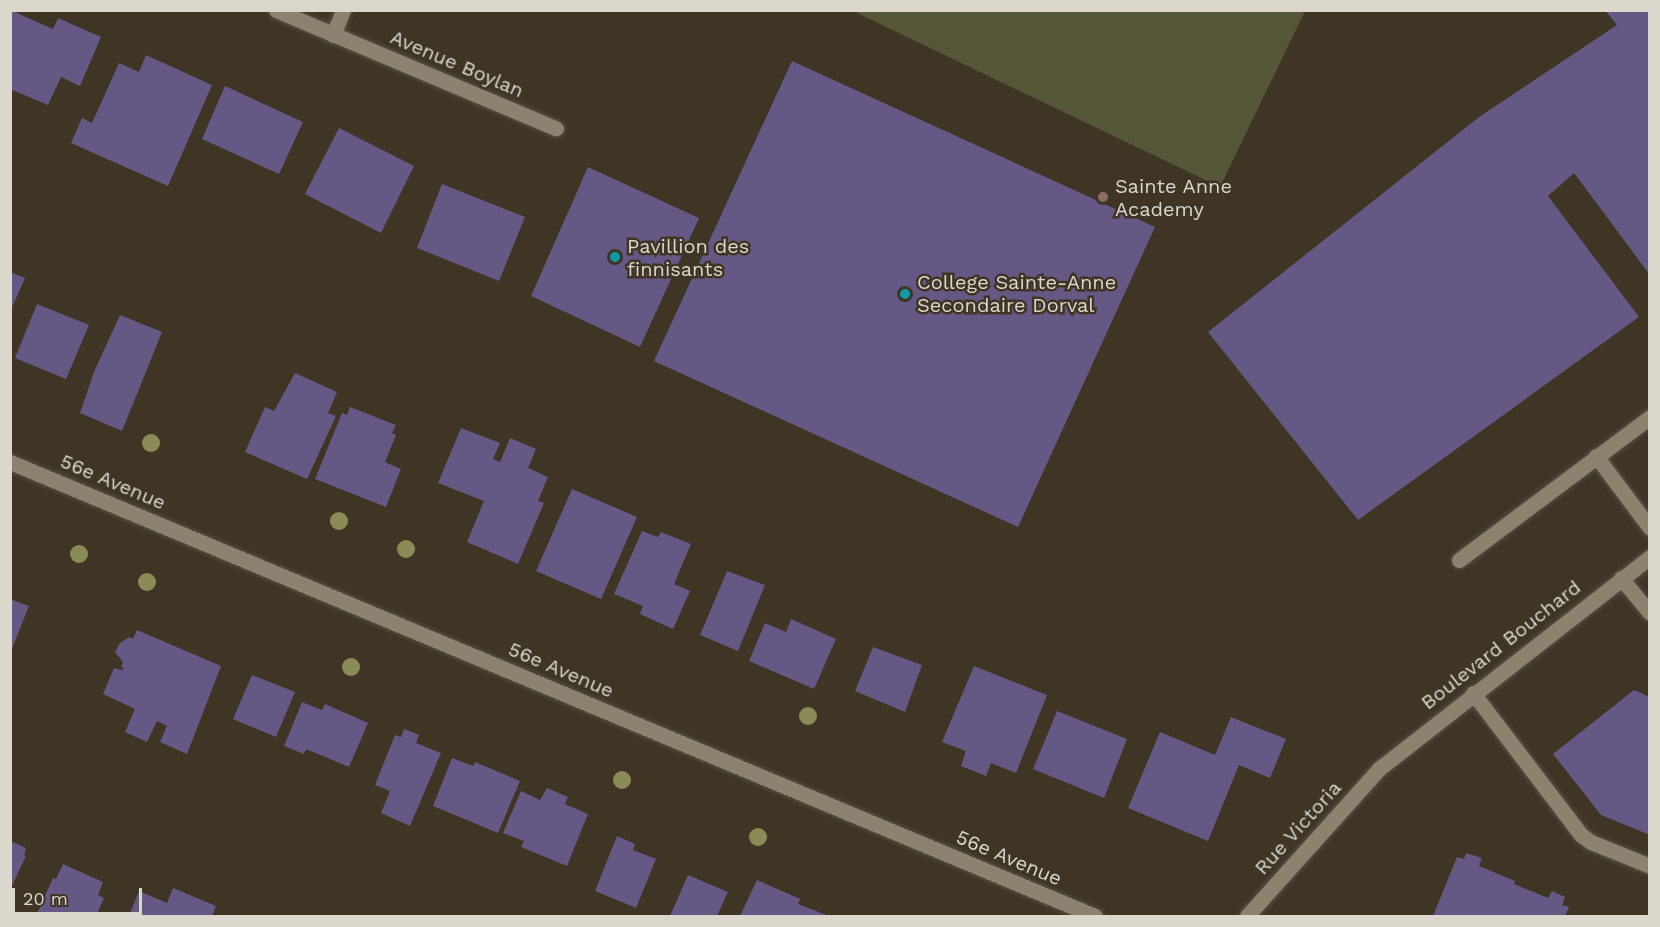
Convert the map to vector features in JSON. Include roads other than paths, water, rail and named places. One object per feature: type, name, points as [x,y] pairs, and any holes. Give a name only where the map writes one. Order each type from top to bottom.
[{"type":"street","name":"Avenue Boylan","points":[[276,10],[556,128]]},
{"type":"street","points":[[333,35],[343,10]]},
{"type":"street","points":[[1459,560],[1650,417]]},
{"type":"street","points":[[1596,456],[1650,528]]},
{"type":"street","name":"56e Avenue","points":[[10,462],[1095,916]]},
{"type":"street","name":"Boulevard Bouchard","points":[[1380,768],[1473,693],[1650,557]]},
{"type":"street","points":[[1621,578],[1650,613]]},
{"type":"street","points":[[1473,693],[1581,835],[1591,842],[1650,866]]},
{"type":"street","name":"Rue Victoria","points":[[1247,916],[1380,768]]},
{"type":"place","name":"Sainte Anne Academy","points":[[1103,197]]},
{"type":"place","name":"Pavillion des finnisants","points":[[615,257]]},
{"type":"place","name":"College Sainte-Anne Secondaire Dorval","points":[[905,294]]}]
